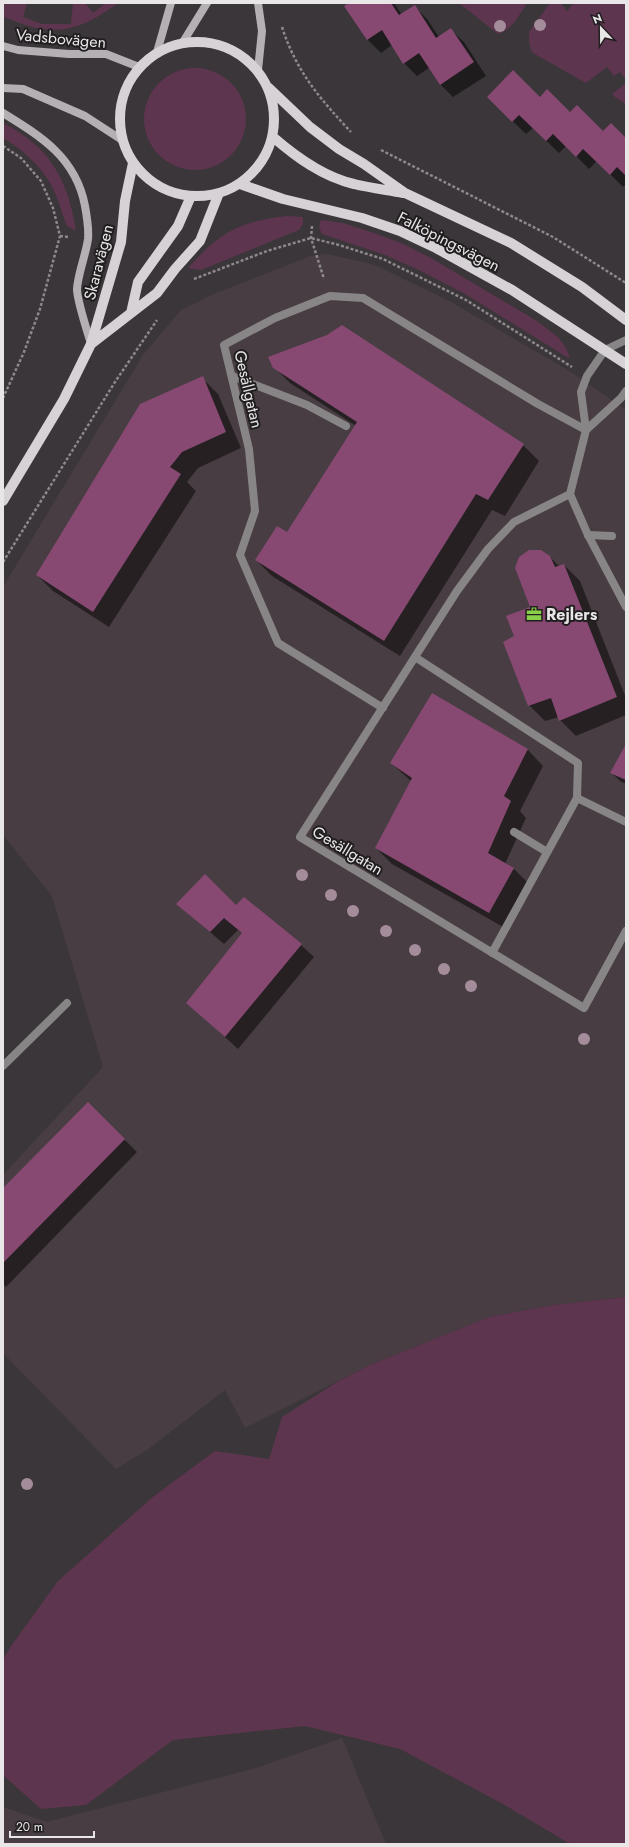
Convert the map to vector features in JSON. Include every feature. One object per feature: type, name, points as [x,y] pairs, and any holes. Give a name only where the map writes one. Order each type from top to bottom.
[{"type":"main road","points":[[158,52],[171,3]]},
{"type":"main road","points":[[183,42],[207,3]]},
{"type":"main road","points":[[258,3],[262,30],[258,70]]},
{"type":"main road","points":[[204,41],[224,46],[242,56],[258,70],[269,88],[275,112],[273,137],[266,155],[254,171],[240,184],[219,193],[191,196],[168,191],[148,180],[133,163],[122,140],[119,120],[121,101],[128,83],[139,67],[158,52],[183,42],[204,41]]},
{"type":"main road","name":"Vadsbovägen","points":[[3,46],[18,50],[69,54],[106,54],[139,67]]},
{"type":"main road","points":[[3,88],[24,88],[85,116],[122,140]]},
{"type":"main road","name":"Falköpingsvägen","points":[[269,88],[322,136],[405,193],[511,243],[582,287],[626,320]]},
{"type":"main road","points":[[3,113],[33,131],[56,150],[68,164],[77,179],[84,198],[88,217],[88,239],[77,290],[91,344]]},
{"type":"main road","name":"Falköpingsvägen","points":[[273,137],[297,158],[325,173],[353,184],[405,193]]},
{"type":"main road","name":"Skaravägen","points":[[3,501],[64,399],[91,344],[121,242],[133,163]]},
{"type":"main road","name":"Falköpingsvägen","points":[[240,184],[283,199],[362,218],[400,231],[436,248],[512,290],[626,364]]},
{"type":"main road","name":"Skaravägen","points":[[91,344],[156,293],[200,241],[219,193]]},
{"type":"main road","points":[[131,313],[138,282],[178,226],[191,196]]},
{"type":"street","name":"Gesällgatan","points":[[383,708],[278,643],[240,555],[255,511],[249,449],[224,345],[275,318],[330,296],[363,298],[538,404],[586,430]]},
{"type":"street","points":[[626,340],[605,350],[587,376],[581,392],[586,430],[570,494],[588,535],[626,607]]},
{"type":"street","points":[[232,376],[307,405],[346,426]]},
{"type":"street","points":[[586,430],[621,398],[626,391]]},
{"type":"street","name":"Gesällgatan","points":[[492,953],[300,838],[457,590],[488,549],[514,522],[570,494]]},
{"type":"street","points":[[588,535],[612,536]]},
{"type":"street","points":[[415,657],[578,763],[576,798],[492,953],[584,1008],[626,931]]},
{"type":"street","points":[[576,798],[626,822]]},
{"type":"street","points":[[514,832],[547,852]]},
{"type":"street","points":[[4,1065],[67,1003]]},
{"type":"path","points":[[280,22],[289,49],[302,72],[321,99],[351,132],[357,135]]},
{"type":"path","points":[[3,146],[21,158],[41,181],[53,208],[60,236],[40,308],[24,352],[3,398]]},
{"type":"path","points":[[376,147],[553,237],[626,284]]},
{"type":"path","points":[[192,280],[267,251],[311,238],[383,259],[466,300],[571,367]]},
{"type":"path","points":[[311,238],[330,296]]},
{"type":"path","points":[[3,562],[115,382],[158,318]]},
{"type":"shaded area","points":[[4,3],[27,3],[23,17],[42,24],[71,24],[73,3],[85,3],[93,13],[106,3],[118,3],[100,15],[82,24],[52,30],[36,28],[3,17]]},
{"type":"shaded area","points":[[459,3],[527,3],[511,26],[498,34]]},
{"type":"shaded area","points":[[550,3],[561,3],[567,11],[574,3],[626,3],[626,80],[620,72],[614,76],[607,67],[586,83],[533,53],[529,42],[529,32]]},
{"type":"shaded area","points":[[195,68],[215,72],[223,76],[231,83],[238,91],[242,99],[246,119],[242,139],[238,147],[231,155],[223,162],[215,166],[195,170],[175,166],[167,162],[159,155],[152,147],[148,139],[144,119],[148,99],[152,91],[159,83],[167,76],[175,72]]},
{"type":"shaded area","points":[[626,83],[626,104],[612,94]]},
{"type":"shaded area","points":[[3,123],[19,132],[33,143],[45,154],[54,166],[62,180],[68,196],[76,231],[67,226],[55,193],[40,169],[19,149],[3,138]]},
{"type":"shaded area","points":[[288,216],[303,217],[303,224],[299,230],[201,270],[188,268],[210,245],[232,230],[257,221]]},
{"type":"shaded area","points":[[321,220],[343,223],[374,233],[401,243],[431,258],[537,321],[558,337],[566,348],[570,359],[465,294],[421,271],[385,255],[322,234],[319,227]]},
{"type":"shaded area","points":[[327,254],[375,265],[451,302],[568,370],[626,410],[626,1297],[553,1305],[489,1317],[370,1365],[245,1428],[225,1390],[147,1450],[116,1469],[3,1353],[3,1175],[103,1067],[52,896],[3,835],[3,587],[143,355],[181,310],[216,293],[311,256]]},
{"type":"shaded area","points":[[626,1297],[626,1844],[570,1844],[503,1804],[400,1749],[305,1726],[173,1740],[86,1805],[41,1809],[3,1775],[3,1660],[11,1646],[58,1581],[154,1496],[215,1451],[269,1459],[282,1417],[337,1382],[370,1365],[489,1317],[553,1305]]},
{"type":"shaded area","points":[[342,1738],[386,1844],[3,1844],[3,1807],[47,1822],[256,1768]]},
{"type":"building","points":[[349,3],[391,3],[399,15],[415,5],[436,38],[451,28],[474,62],[440,85],[419,53],[403,64],[382,30],[367,40],[344,6]]},
{"type":"building","points":[[513,70],[540,97],[547,89],[570,112],[577,105],[603,131],[611,123],[626,138],[626,176],[617,167],[610,175],[583,149],[576,157],[553,134],[546,141],[519,115],[512,122],[487,97]]},
{"type":"building","points":[[342,325],[524,444],[488,500],[476,494],[384,641],[255,560],[277,526],[287,532],[357,422],[273,368],[268,357],[327,335]]},
{"type":"building","points":[[203,376],[226,432],[182,452],[170,467],[181,474],[93,612],[36,575],[140,404]]},
{"type":"building","points":[[529,550],[541,550],[550,556],[555,567],[564,564],[617,697],[559,721],[551,698],[528,706],[503,642],[514,636],[506,616],[530,607],[515,568],[519,557]]},
{"type":"building","points":[[432,693],[528,749],[504,796],[511,801],[488,853],[514,868],[489,913],[375,848],[412,778],[390,763]]},
{"type":"building","points":[[626,744],[626,780],[610,773]]},
{"type":"building","points":[[205,874],[236,905],[244,897],[302,944],[225,1037],[186,1003],[242,933],[224,918],[210,932],[176,904]]},
{"type":"building","points":[[88,1102],[125,1139],[3,1263],[3,1188]]},
{"type":"place","name":"Rejlers","points":[[534,614]]}]
